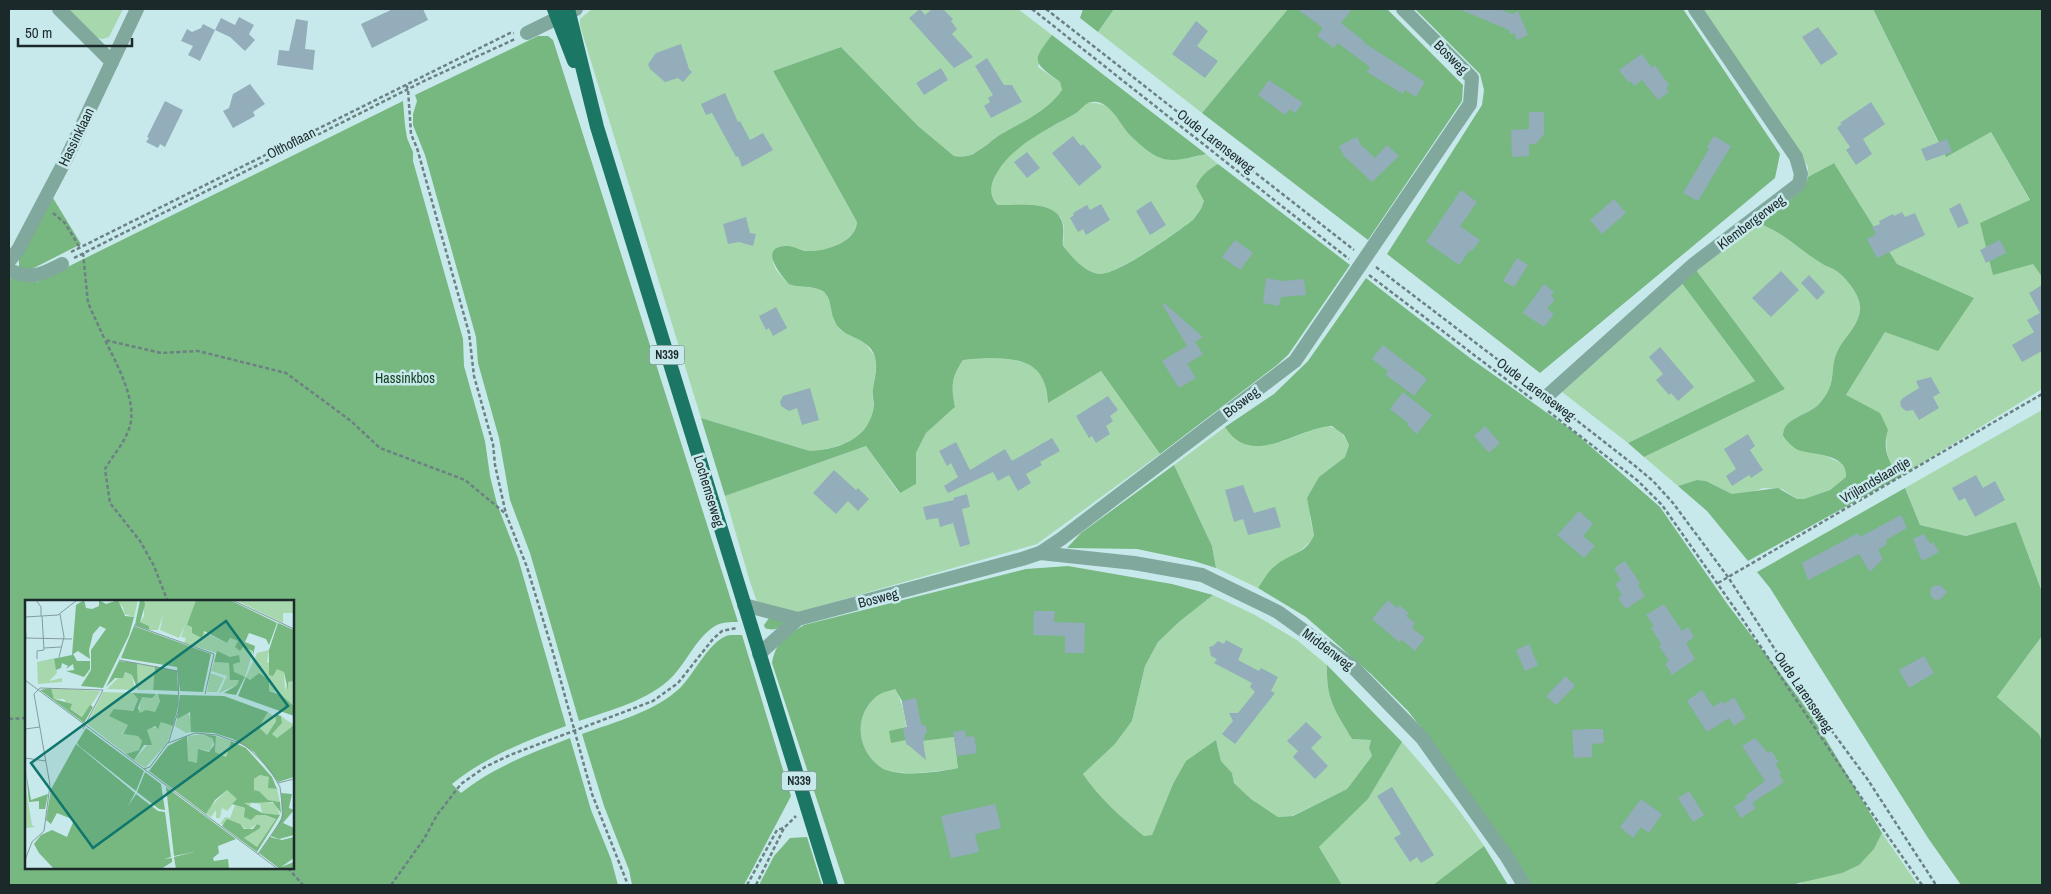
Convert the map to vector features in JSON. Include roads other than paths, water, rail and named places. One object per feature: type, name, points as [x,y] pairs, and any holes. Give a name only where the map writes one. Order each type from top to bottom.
[{"type":"main road","name":"Lochemseweg","points":[[571,10],[588,96]]},
{"type":"main road","name":"Lochemseweg","points":[[555,14],[588,96],[832,885]]},
{"type":"street","points":[[59,9],[112,62]]},
{"type":"street","name":"Hassinklaan","points":[[9,261],[18,250],[67,157],[137,9]]},
{"type":"street","name":"Bosweg","points":[[760,654],[798,619],[1022,559],[1040,552],[1061,539],[1295,361],[1470,104],[1472,78],[1403,9]]},
{"type":"street","name":"Klembergerweg","points":[[1544,404],[1694,264],[1799,184],[1801,174],[1796,157],[1695,9]]},
{"type":"street","points":[[527,33],[555,14],[571,10]]},
{"type":"street","points":[[9,270],[34,276],[62,264]]},
{"type":"street","name":"Middenweg","points":[[1040,552],[1134,563],[1202,575],[1278,612],[1351,665],[1422,738],[1507,856],[1524,885]]},
{"type":"street","name":"Bosweg","points":[[744,605],[798,619]]},
{"type":"park label","name":"Hassinkbos","points":[[405,378]]}]
